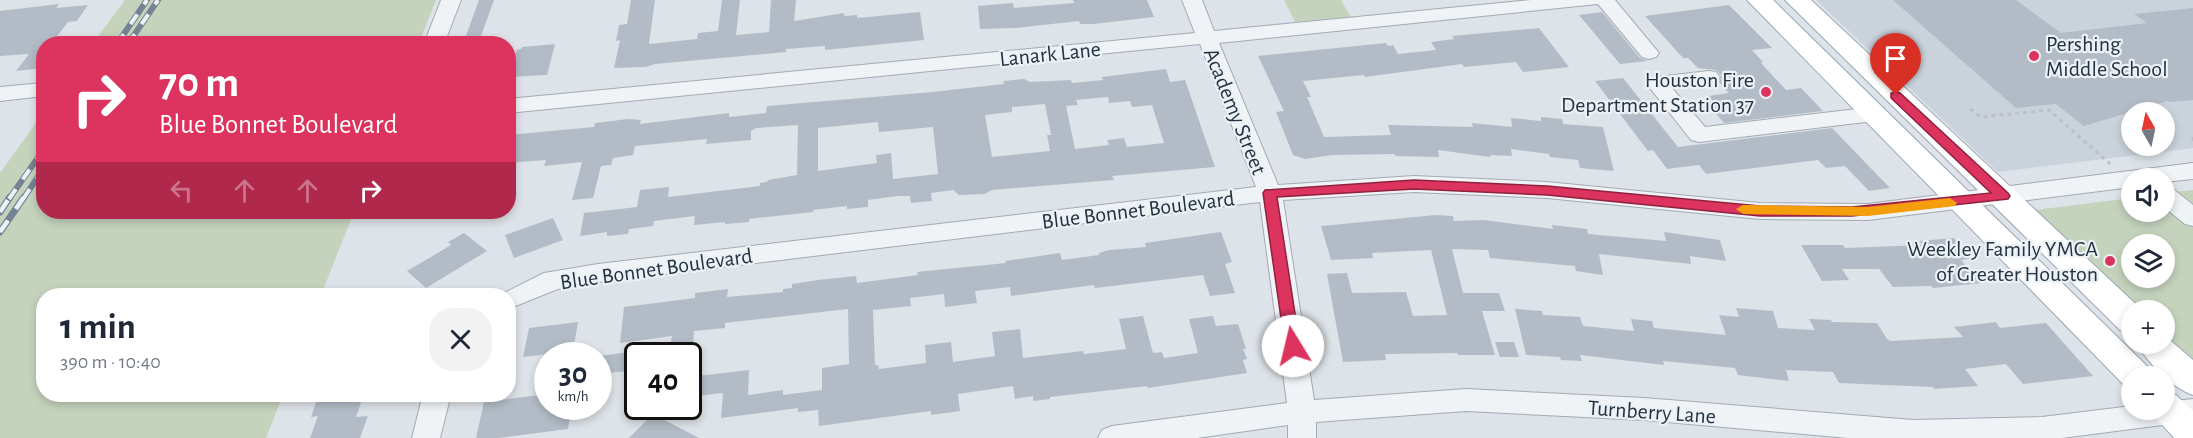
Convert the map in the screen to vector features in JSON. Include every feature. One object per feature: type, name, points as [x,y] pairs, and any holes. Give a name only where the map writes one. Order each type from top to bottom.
[{"type":"main road","points":[[1760,0],[2126,366]]},
{"type":"main road","points":[[1797,0],[2121,310]]},
{"type":"main road","points":[[1805,44],[1839,41]]},
{"type":"main road","points":[[1830,70],[1865,66]]},
{"type":"main road","points":[[1874,114],[1911,110]]},
{"type":"main road","points":[[2165,354],[2193,381]]},
{"type":"street","points":[[437,36],[451,0]]},
{"type":"street","name":"Academy Street","points":[[1192,0],[1270,193],[1302,425]]},
{"type":"street","name":"Lanark Lane","points":[[516,105],[1591,0]]},
{"type":"street","points":[[1605,0],[1649,53]]},
{"type":"street","points":[[1709,77],[1657,83],[1699,135],[1874,114]]},
{"type":"street","points":[[0,94],[36,91]]},
{"type":"street","name":"Blue Bonnet Boulevard","points":[[2175,173],[2193,171]]},
{"type":"street","name":"Blue Bonnet Boulevard","points":[[516,296],[553,280],[598,273],[1270,193],[1414,184],[1547,190],[1760,211],[1868,212],[2121,180]]},
{"type":"street","points":[[2175,203],[2193,218]]},
{"type":"street","name":"Turnberry Lane","points":[[1112,438],[1302,425],[1466,400],[1644,409],[1913,432],[2042,429],[2181,416]]},
{"type":"street","points":[[426,438],[435,402]]},
{"type":"path","points":[[2043,105],[2124,168]]},
{"type":"path","points":[[1970,109],[1981,117],[2049,110]]},
{"type":"path","points":[[2193,137],[2193,143]]},
{"type":"shaded area","name":"Pershing Middle School","points":[[1816,0],[2193,0],[2193,148],[2175,150],[2175,102],[2121,102],[2121,156],[2128,156],[1998,172]]},
{"type":"green space","points":[[125,0],[436,0],[422,36],[98,36]]},
{"type":"green space","points":[[1284,0],[1341,0],[1351,17],[1295,22]]},
{"type":"green space","points":[[36,123],[36,219],[351,219],[324,288],[36,288],[36,402],[280,402],[266,438],[0,438],[0,173]]},
{"type":"green space","name":"Weekley Family YMCA of Greater Houston","points":[[2193,190],[2193,361],[2175,344],[2175,300],[2130,300],[2035,210],[2121,199],[2121,222],[2175,222],[2175,192]]},
{"type":"building","points":[[479,0],[494,0],[481,36],[466,36]]},
{"type":"building","points":[[631,0],[655,0],[649,44],[697,39],[698,33],[718,31],[722,0],[740,0],[736,35],[769,32],[771,0],[796,0],[794,21],[844,13],[844,16],[857,15],[857,18],[920,12],[924,40],[825,50],[825,46],[786,49],[786,52],[655,64],[646,67],[614,68],[620,40],[616,41],[619,25],[627,24]]},
{"type":"building","points":[[1073,0],[1147,0],[1154,17],[1094,24],[1080,24],[1079,21],[1016,28],[980,29],[978,6],[1013,3],[1014,8],[1074,3]]},
{"type":"building","points":[[1893,0],[2016,0],[2061,33],[2147,23],[2134,14],[2193,8],[2193,100],[2121,102],[2121,115],[2084,126],[2056,104],[2016,108]]},
{"type":"building","points":[[59,4],[56,8],[88,5],[77,21],[68,22],[57,36],[36,36],[36,69],[16,71],[29,54],[0,56],[0,11]]},
{"type":"building","points":[[1729,5],[1772,48],[1752,50],[1763,62],[1761,63],[1786,90],[1801,88],[1823,111],[1724,123],[1706,102],[1713,101],[1709,96],[1729,93],[1719,82],[1722,76],[1716,70],[1698,68],[1688,58],[1683,58],[1645,16]]},
{"type":"building","points":[[1602,12],[1640,58],[1648,61],[1620,64],[1579,15]]},
{"type":"building","points":[[1539,28],[1569,67],[1523,72],[1516,62],[1464,67],[1462,64],[1365,77],[1364,75],[1303,81],[1311,97],[1307,97],[1324,137],[1391,135],[1388,125],[1473,127],[1472,123],[1512,127],[1511,118],[1541,121],[1541,117],[1562,119],[1563,124],[1603,127],[1614,171],[1580,168],[1578,160],[1511,149],[1512,156],[1491,155],[1490,157],[1438,150],[1439,157],[1395,156],[1395,154],[1332,155],[1305,159],[1293,155],[1276,112],[1284,111],[1258,56],[1386,43],[1388,46],[1393,45],[1398,54],[1436,50],[1431,42],[1454,39],[1452,36]]},
{"type":"building","points":[[555,44],[547,75],[516,77],[516,52],[522,47]]},
{"type":"building","points":[[1166,69],[1170,82],[1185,80],[1215,167],[1112,176],[1114,180],[992,190],[985,194],[959,195],[953,190],[931,193],[932,201],[911,203],[910,196],[897,196],[868,200],[868,207],[847,209],[847,206],[813,210],[813,212],[749,219],[749,222],[694,225],[695,216],[654,221],[653,226],[629,229],[628,234],[607,236],[607,232],[580,236],[584,213],[637,207],[640,190],[669,187],[668,197],[760,186],[760,183],[768,180],[797,175],[798,125],[756,128],[751,131],[751,140],[706,144],[707,139],[635,146],[633,155],[613,158],[611,165],[601,166],[593,198],[572,200],[582,162],[544,166],[546,160],[516,162],[516,134],[594,127],[595,123],[628,119],[641,120],[640,124],[729,113],[729,117],[766,113],[767,106],[932,92],[1004,84],[1003,81],[1024,79],[1030,82],[1071,80],[1072,83],[1103,80],[1102,77]],"holes":[[[1108,97],[1109,103],[1130,101],[1132,107],[1152,105],[1164,143],[1127,147],[1124,138],[1107,140],[1109,145],[1075,149],[1066,106],[1078,105],[1076,100]],[[1045,104],[1051,135],[1047,135],[1050,151],[992,157],[985,115],[1012,112],[1012,107]],[[878,122],[879,132],[933,127],[938,174],[893,179],[891,153],[876,155],[877,163],[818,171],[818,128]]]},
{"type":"building","points":[[1623,78],[1678,147],[1832,128],[1890,188],[1869,191],[1845,166],[1826,168],[1818,160],[1706,174],[1699,165],[1667,169],[1653,150],[1648,151],[1595,81]]},
{"type":"building","points":[[1436,215],[1453,216],[1454,221],[1484,220],[1553,229],[1552,225],[1587,229],[1588,234],[1666,241],[1664,232],[1720,240],[1726,261],[1690,256],[1691,264],[1599,254],[1603,275],[1576,271],[1575,266],[1490,258],[1488,250],[1452,249],[1463,293],[1499,293],[1505,311],[1482,311],[1495,355],[1385,354],[1386,360],[1343,362],[1327,274],[1347,273],[1352,293],[1406,292],[1413,316],[1447,315],[1431,250],[1372,253],[1373,258],[1331,260],[1321,226]]},
{"type":"building","points":[[553,218],[563,240],[514,258],[505,235]]},
{"type":"building","points":[[1221,232],[1232,262],[1225,264],[1235,293],[1210,296],[1203,275],[1095,288],[1094,285],[1011,296],[1010,287],[975,291],[977,303],[945,307],[944,294],[910,298],[911,306],[873,310],[875,365],[878,365],[879,369],[926,363],[925,345],[951,342],[953,362],[995,356],[992,332],[1020,329],[1023,358],[1126,349],[1119,319],[1143,316],[1153,353],[1162,352],[1164,358],[1198,353],[1189,319],[1213,316],[1216,326],[1238,324],[1246,349],[1243,349],[1247,359],[1243,360],[1247,373],[1148,388],[1147,386],[1033,401],[1033,396],[1015,399],[1013,386],[958,394],[960,411],[931,415],[931,411],[819,426],[818,410],[798,412],[798,408],[721,418],[723,393],[702,395],[702,376],[749,370],[748,395],[783,390],[783,395],[822,390],[822,368],[849,364],[848,309],[725,323],[725,328],[694,331],[693,342],[671,342],[672,336],[620,343],[624,307],[695,298],[695,293],[728,289],[727,297],[783,292],[783,289],[792,288],[792,284],[818,280],[856,276],[857,283],[918,275],[917,272],[1006,263],[1005,261],[1060,253],[1062,260],[1099,255],[1109,250],[1146,247],[1145,243]]},
{"type":"building","points":[[464,233],[487,251],[426,288],[407,271],[451,245],[448,242]]},
{"type":"building","points":[[1954,238],[1973,258],[1961,260],[1982,283],[1933,288],[1931,286],[1893,287],[1879,269],[1842,269],[1849,280],[1822,281],[1801,245],[1843,245],[1845,248],[1923,245],[1919,241]]},
{"type":"building","points":[[1736,308],[1773,311],[1778,328],[1815,330],[1809,319],[1877,323],[1887,339],[1891,341],[1963,337],[1954,327],[1996,322],[2000,328],[2046,323],[2093,376],[2023,384],[2006,364],[1965,369],[1978,386],[1934,389],[1933,387],[1839,383],[1833,372],[1786,370],[1789,381],[1738,375],[1735,368],[1663,361],[1664,365],[1580,355],[1582,361],[1561,360],[1560,357],[1526,355],[1515,309],[1542,311],[1543,315],[1580,317],[1583,326],[1634,331],[1631,319],[1652,321],[1654,328],[1726,335],[1719,315],[1739,317]]},
{"type":"building","points":[[578,322],[575,342],[534,342],[534,356],[523,357],[529,328]]},
{"type":"building","points":[[1495,342],[1514,342],[1519,357],[1500,357]]},
{"type":"building","points":[[624,353],[624,371],[612,373],[612,354]]},
{"type":"building","points":[[534,396],[534,420],[570,420],[568,429],[498,438],[476,438],[484,402],[516,402],[516,398]]},
{"type":"building","points":[[316,402],[361,402],[356,417],[368,416],[360,438],[310,438],[318,416],[311,417]]},
{"type":"building","points":[[647,420],[664,420],[699,438],[629,438]]},
{"type":"railway","points":[[122,36],[147,0]]},
{"type":"railway","points":[[133,36],[158,0]]},
{"type":"railway","points":[[9,199],[36,160]]},
{"type":"railway","points":[[23,199],[36,180]]},
{"type":"railway","points":[[0,212],[10,197]]},
{"type":"railway","points":[[0,232],[24,197]]},
{"type":"slow traffic","points":[[1743,209],[1868,212],[1950,203]]},
{"type":"place","name":"Pershing Middle School","points":[[2034,56]]},
{"type":"place","name":"Houston Fire Department Station 37","points":[[1766,92]]},
{"type":"place","name":"Weekley Family YMCA of Greater Houston","points":[[2110,261]]},
{"type":"route","points":[[1293,346],[1270,193],[1414,184],[1547,190],[1760,211],[1852,212],[2003,196],[1896,95]]}]
